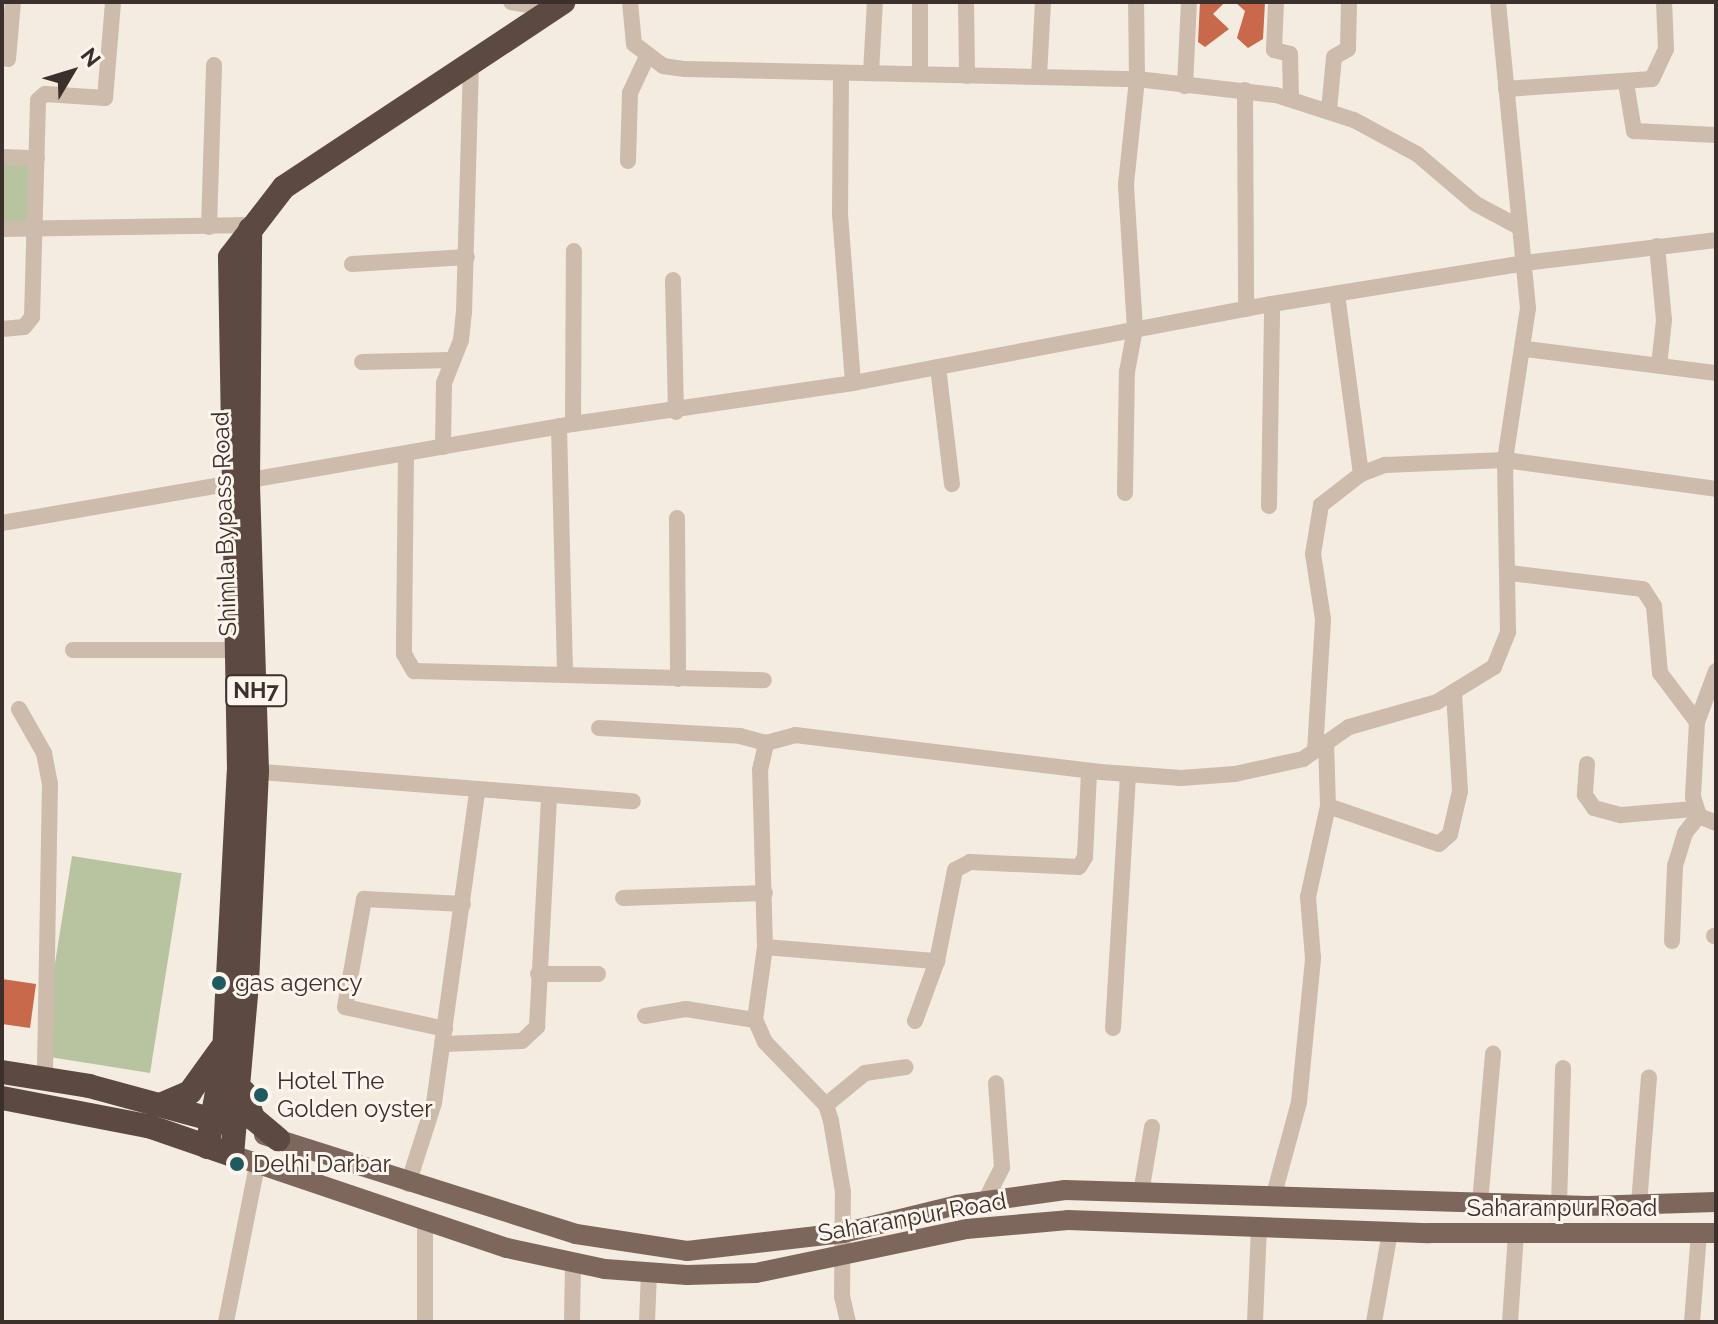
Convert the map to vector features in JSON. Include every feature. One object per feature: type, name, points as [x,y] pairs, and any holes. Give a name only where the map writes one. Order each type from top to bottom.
[{"type":"highway","points":[[250,225],[284,187],[471,67],[558,6]]},
{"type":"highway","name":"Shimla Bypass Road","points":[[207,1147],[214,1120],[224,1045],[248,771],[237,650],[250,225]]},
{"type":"highway","name":"Shimla Bypass Road","points":[[232,1155],[238,1126],[241,1070],[248,771],[240,483]]},
{"type":"highway","points":[[160,1105],[203,1080],[224,1045]]},
{"type":"highway","points":[[241,1070],[246,1107],[278,1139]]},
{"type":"highway","points":[[2,1072],[45,1078],[238,1126]]},
{"type":"highway","points":[[2,1098],[86,1110],[232,1155]]},
{"type":"main road","name":"Saharanpur Road","points":[[238,1126],[408,1184],[576,1234],[687,1251],[843,1233],[985,1201],[1065,1190],[1559,1205],[1716,1202]]},
{"type":"main road","name":"Saharanpur Road","points":[[232,1155],[425,1221],[573,1263],[649,1272],[756,1273],[843,1258],[966,1229],[1068,1220],[1390,1232],[1707,1233]]},
{"type":"street","points":[[8,59],[13,2]]},
{"type":"street","points":[[2,329],[24,327],[32,317],[41,96],[105,98],[113,2]]},
{"type":"street","points":[[511,2],[558,6]]},
{"type":"street","points":[[630,2],[634,44],[646,58],[685,69],[1137,79],[1245,90],[1291,99],[1329,110],[1417,154],[1484,210],[1519,227]]},
{"type":"street","points":[[871,73],[875,2]]},
{"type":"street","points":[[920,2],[920,74]]},
{"type":"street","points":[[966,2],[967,76]]},
{"type":"street","points":[[1039,76],[1043,2]]},
{"type":"street","points":[[1125,493],[1127,372],[1135,329],[1126,184],[1137,79],[1136,2]]},
{"type":"street","points":[[1185,86],[1189,2]]},
{"type":"street","points":[[1276,2],[1274,50],[1290,54],[1291,99]]},
{"type":"street","points":[[1329,110],[1334,57],[1348,49],[1349,2]]},
{"type":"street","points":[[599,728],[740,736],[766,743],[795,735],[1128,774],[1235,774],[1281,767],[1368,719],[1454,694],[1502,656],[1510,573],[1505,460],[1526,349],[1524,263],[1498,2]]},
{"type":"street","points":[[1506,89],[1626,83],[1658,74],[1666,49],[1664,2]]},
{"type":"street","points":[[628,161],[630,93],[646,58]]},
{"type":"street","points":[[209,227],[214,65]]},
{"type":"street","points":[[443,447],[444,383],[461,340],[467,257],[471,67]]},
{"type":"street","points":[[841,73],[840,214],[853,383]]},
{"type":"street","points":[[1626,83],[1634,131],[1716,135]]},
{"type":"street","points":[[1245,90],[1246,309]]},
{"type":"street","points":[[2,157],[37,158]]},
{"type":"street","points":[[2,229],[250,225]]},
{"type":"street","points":[[2,523],[566,425],[676,412],[853,383],[1272,304],[1524,263],[1716,241]]},
{"type":"street","points":[[1657,246],[1664,320],[1659,366]]},
{"type":"street","points":[[565,675],[566,425],[574,251]]},
{"type":"street","points":[[352,264],[467,257]]},
{"type":"street","points":[[673,280],[676,412]]},
{"type":"street","points":[[1337,294],[1361,474]]},
{"type":"street","points":[[1269,506],[1272,304]]},
{"type":"street","points":[[1526,349],[1716,373]]},
{"type":"street","points":[[362,362],[451,360]]},
{"type":"street","points":[[938,367],[952,484]]},
{"type":"street","points":[[406,454],[404,654],[409,667],[426,675],[764,680]]},
{"type":"street","points":[[1273,1198],[1299,1102],[1313,958],[1308,897],[1328,806],[1320,747],[1323,619],[1313,554],[1321,505],[1361,474],[1385,465],[1505,460],[1716,489]]},
{"type":"street","points":[[677,518],[678,679]]},
{"type":"street","points":[[1510,573],[1643,589],[1654,606],[1660,673],[1697,722]]},
{"type":"street","points":[[73,650],[237,650]]},
{"type":"street","points":[[1672,941],[1675,866],[1685,833],[1696,812],[1697,722],[1716,671]]},
{"type":"street","points":[[1328,806],[1431,844],[1446,840],[1460,791],[1454,694]]},
{"type":"street","points":[[19,709],[44,753],[50,783],[45,1078]]},
{"type":"street","points":[[766,743],[760,770],[765,947],[755,1020],[765,1042],[826,1105],[843,1192],[843,1258],[848,1322]]},
{"type":"street","points":[[1587,764],[1585,795],[1594,808],[1621,815],[1696,812],[1716,823]]},
{"type":"street","points":[[248,771],[477,793],[633,801]]},
{"type":"street","points":[[915,1021],[937,961],[959,866],[1072,870],[1083,864],[1089,771]]},
{"type":"street","points":[[1113,1028],[1128,774]]},
{"type":"street","points":[[408,1184],[429,1130],[477,793]]},
{"type":"street","points":[[463,904],[364,899],[345,1007],[348,1011],[444,1036],[529,1038],[538,1023],[549,797]]},
{"type":"street","points":[[623,898],[765,893]]},
{"type":"street","points":[[765,947],[937,961]]},
{"type":"street","points":[[538,974],[598,974]]},
{"type":"street","points":[[645,1016],[686,1009],[755,1020]]},
{"type":"street","points":[[1480,1203],[1493,1054]]},
{"type":"street","points":[[826,1105],[865,1073],[906,1067]]},
{"type":"street","points":[[1559,1205],[1563,1068]]},
{"type":"street","points":[[1639,1204],[1649,1077]]},
{"type":"street","points":[[985,1201],[1002,1167],[996,1083]]},
{"type":"street","points":[[1141,1193],[1152,1127]]},
{"type":"street","points":[[226,1322],[257,1166]]},
{"type":"street","points":[[425,1221],[425,1322]]},
{"type":"street","points":[[1255,1322],[1259,1227]]},
{"type":"street","points":[[1374,1322],[1390,1232]]},
{"type":"street","points":[[1692,1322],[1707,1233]]},
{"type":"street","points":[[1510,1322],[1516,1234]]},
{"type":"street","points":[[572,1322],[573,1263]]},
{"type":"street","points":[[647,1322],[649,1272]]},
{"type":"green space","points":[[2,161],[29,162],[27,225],[2,224]]},
{"type":"green space","points":[[72,856],[182,873],[150,1073],[40,1056]]},
{"type":"building","points":[[1200,2],[1225,2],[1213,14],[1229,29],[1205,47],[1198,42]]},
{"type":"building","points":[[1235,2],[1265,2],[1263,39],[1248,48],[1237,38],[1245,11]]},
{"type":"building","points":[[2,979],[36,984],[30,1028],[2,1024]]},
{"type":"place","name":"gas agency","points":[[219,983]]},
{"type":"place","name":"Hotel The Golden oyster","points":[[261,1095]]},
{"type":"place","name":"Delhi Darbar","points":[[237,1164]]}]
